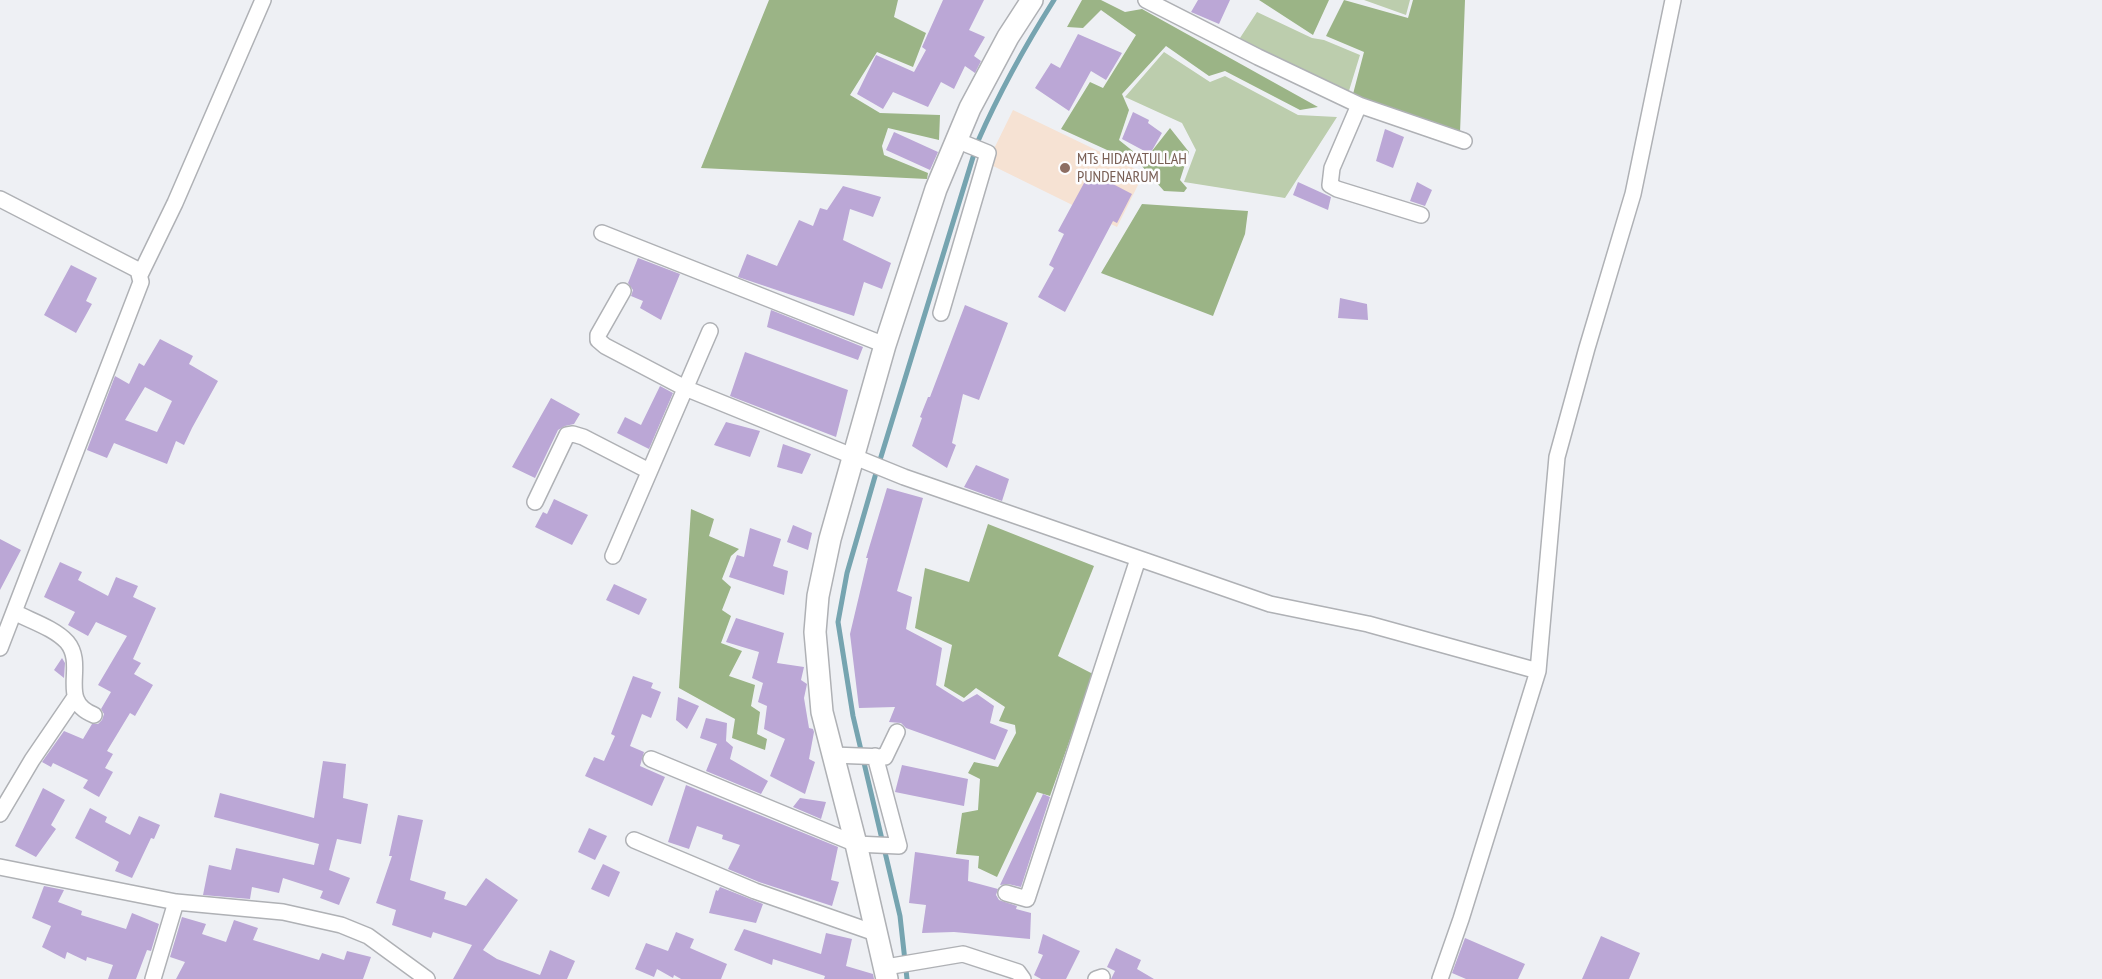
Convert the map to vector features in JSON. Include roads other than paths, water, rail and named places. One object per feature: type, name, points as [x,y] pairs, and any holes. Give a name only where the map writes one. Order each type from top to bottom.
[{"type":"main road","points":[[890,971],[878,934],[866,845],[844,756],[822,712],[815,632],[818,596],[830,539],[859,459],[885,345],[936,189],[961,142],[970,108],[1008,37],[1032,0]]},
{"type":"street","points":[[0,648],[138,291],[140,275],[179,193],[263,0]]},
{"type":"street","points":[[1146,0],[1359,105],[1464,141]]},
{"type":"street","points":[[1440,979],[1461,920],[1538,670],[1557,458],[1633,194],[1673,0]]},
{"type":"street","points":[[1359,105],[1332,168],[1330,185],[1421,215]]},
{"type":"street","points":[[941,313],[988,153],[961,142]]},
{"type":"street","points":[[0,199],[138,270],[140,275]]},
{"type":"street","points":[[603,233],[885,345]]},
{"type":"street","points":[[623,291],[598,335],[598,340],[605,346],[685,387],[904,477],[1270,604],[1368,624],[1538,670]]},
{"type":"street","points":[[613,556],[710,331]]},
{"type":"street","points":[[535,502],[567,435],[583,437],[650,471]]},
{"type":"street","points":[[1006,892],[1027,899],[1138,559]]},
{"type":"street","points":[[14,612],[53,632],[68,643],[74,657],[75,697],[82,711],[94,716]]},
{"type":"street","points":[[0,814],[32,760],[75,697]]},
{"type":"street","points":[[844,756],[885,757],[897,732]]},
{"type":"street","points":[[651,759],[866,845],[899,846],[873,756]]},
{"type":"street","points":[[634,840],[755,891],[878,934]]},
{"type":"street","points":[[0,867],[176,902],[283,912],[341,925],[368,936],[427,979]]},
{"type":"street","points":[[153,979],[176,902]]},
{"type":"street","points":[[890,971],[963,954],[1018,972],[1023,979]]},
{"type":"waterway","points":[[907,979],[900,916],[853,716],[838,622],[847,573],[876,473],[978,141],[1013,69],[1054,0]]},
{"type":"place","name":"MTs HIDAYATULLAH PUNDENARUM","points":[[1065,168]]}]
